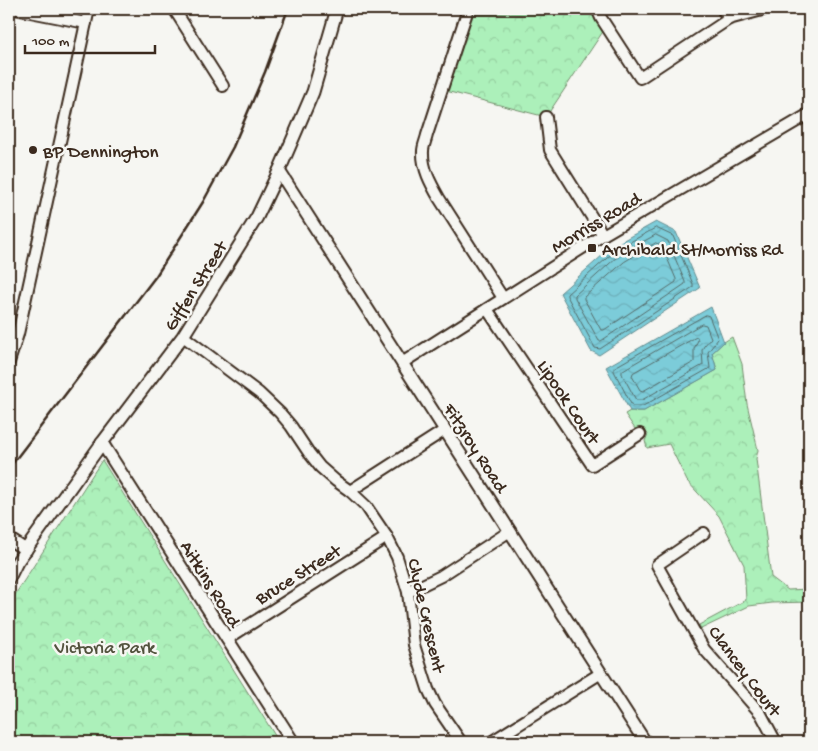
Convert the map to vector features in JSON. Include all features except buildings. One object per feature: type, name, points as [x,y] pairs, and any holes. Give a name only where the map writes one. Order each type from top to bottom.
[{"type":"street","points":[[15,9],[86,22]]},
{"type":"street","points":[[9,362],[18,334],[89,9]]},
{"type":"street","points":[[174,9],[223,86]]},
{"type":"street","name":"Giffen Street","points":[[9,578],[17,562],[102,443],[183,336],[257,217],[313,92],[337,9]]},
{"type":"street","points":[[468,9],[427,135],[423,151],[424,165],[429,182],[503,298]]},
{"type":"street","points":[[597,9],[640,78],[729,19],[766,9]]},
{"type":"street","points":[[722,9],[729,19]]},
{"type":"street","name":"Morriss Road","points":[[402,363],[603,235],[809,114]]},
{"type":"street","points":[[546,117],[550,150],[603,235]]},
{"type":"street","name":"Fitzroy Road","points":[[279,171],[645,742]]},
{"type":"street","name":"Lipook Court","points":[[487,309],[592,465],[640,434]]},
{"type":"street","name":"Clyde Crescent","points":[[183,336],[259,393],[286,419],[320,467],[366,506],[387,537],[397,557],[408,592],[414,645],[428,689],[460,742]]},
{"type":"street","points":[[350,491],[445,430]]},
{"type":"street","name":"Aitkins Road","points":[[102,443],[293,742]]},
{"type":"street","points":[[408,592],[441,576],[510,531]]},
{"type":"street","name":"Clancey Court","points":[[704,533],[657,565],[704,649],[760,714],[776,742]]},
{"type":"street","name":"Bruce Street","points":[[227,639],[387,537]]},
{"type":"street","points":[[9,540],[26,550]]},
{"type":"street","points":[[491,742],[601,673]]},
{"type":"green space","points":[[597,9],[606,27],[546,117],[442,90],[466,15]]},
{"type":"green space","points":[[732,337],[742,364],[747,404],[758,450],[756,459],[771,577],[788,590],[809,589],[809,602],[749,606],[701,629],[699,625],[746,600],[744,565],[719,516],[687,481],[669,444],[647,448],[645,441],[648,434],[642,428],[635,429],[625,414],[630,411],[644,411],[717,370],[712,353]]},
{"type":"green space","name":"Victoria Park","points":[[102,460],[279,742],[9,742],[9,604]]},
{"type":"water","points":[[656,222],[676,232],[700,288],[599,355],[591,351],[560,293],[613,246]]},
{"type":"water","points":[[711,307],[724,342],[712,353],[717,370],[644,411],[630,411],[606,367]]},
{"type":"railway","points":[[9,468],[156,276],[203,202],[233,147],[265,72],[288,9]]},
{"type":"place","name":"BP Dennington","points":[[33,150]]},
{"type":"place","name":"Archibald St/Morriss Rd","points":[[592,248]]}]
